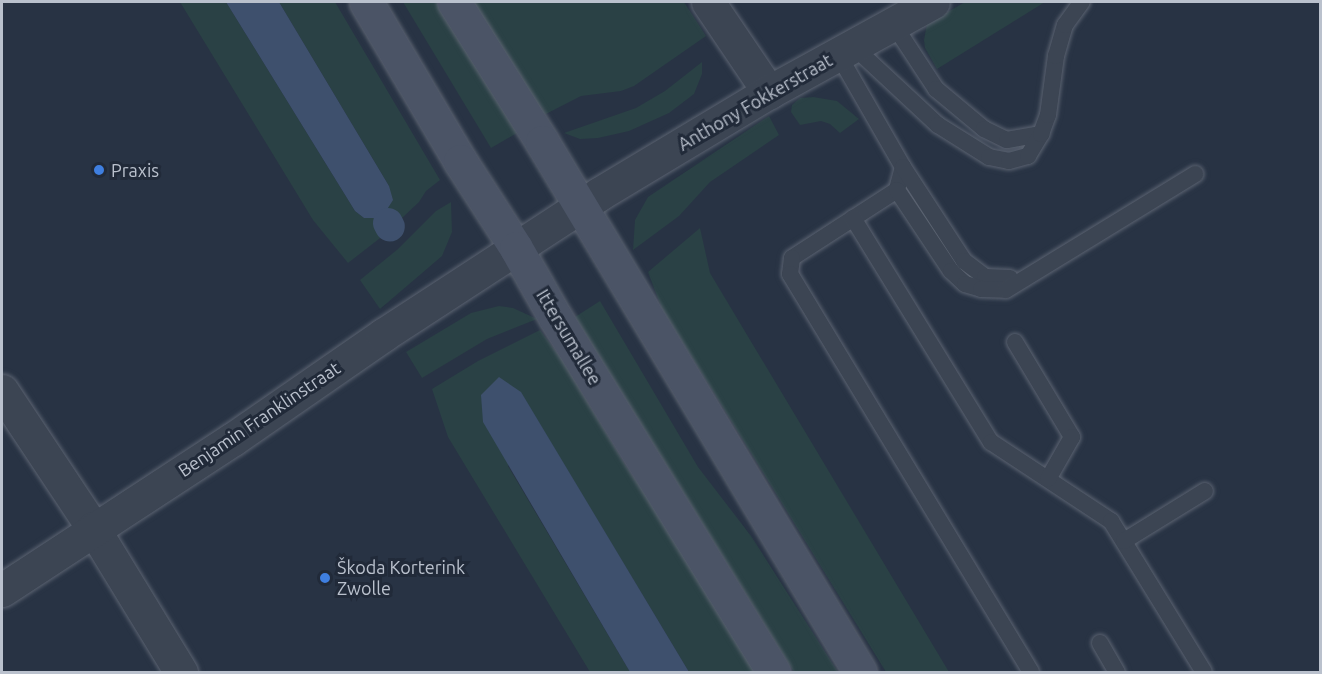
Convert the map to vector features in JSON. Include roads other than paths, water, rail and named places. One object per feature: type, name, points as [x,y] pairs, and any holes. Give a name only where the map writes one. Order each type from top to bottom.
[{"type":"main road","name":"Ittersumallee","points":[[366,2],[460,161],[516,248],[561,327],[773,672]]},
{"type":"main road","points":[[454,2],[860,672]]},
{"type":"street","points":[[708,2],[769,92]]},
{"type":"street","name":"Anthony Fokkerstraat","points":[[516,248],[579,206],[769,92],[933,2]]},
{"type":"street","name":"Benjamin Franklinstraat","points":[[2,590],[93,528],[233,439],[383,335],[516,248]]},
{"type":"street","points":[[2,391],[93,528],[181,672]]},
{"type":"lane","points":[[846,50],[938,125],[989,157],[1009,161],[1028,156],[1041,134],[1048,115],[1056,56],[1065,25],[1082,2]]},
{"type":"lane","points":[[894,25],[936,89],[984,129],[1007,140],[1041,134]]},
{"type":"lane","points":[[846,50],[903,167],[964,261],[985,277],[1003,279],[1037,273]]},
{"type":"lane","points":[[903,167],[897,190],[792,258],[790,274],[1031,672]]},
{"type":"lane","points":[[897,190],[939,255],[965,284],[981,289],[1006,290],[1195,174]]},
{"type":"lane","points":[[853,218],[991,442],[1111,521],[1204,672]]},
{"type":"lane","points":[[1015,342],[1072,437],[1048,479]]},
{"type":"lane","points":[[1124,542],[1205,491]]},
{"type":"lane","points":[[1100,643],[1117,672]]},
{"type":"water","points":[[226,2],[279,2],[389,186],[393,200],[386,211],[392,221],[382,227],[375,218],[364,218],[355,211]]},
{"type":"water","points":[[499,377],[521,392],[689,672],[630,672],[483,422],[481,395]]},
{"type":"waterway","points":[[388,223],[390,227]]},
{"type":"place","name":"Praxis","points":[[99,170]]},
{"type":"place","name":"Škoda Korterink Zwolle","points":[[325,578]]}]
